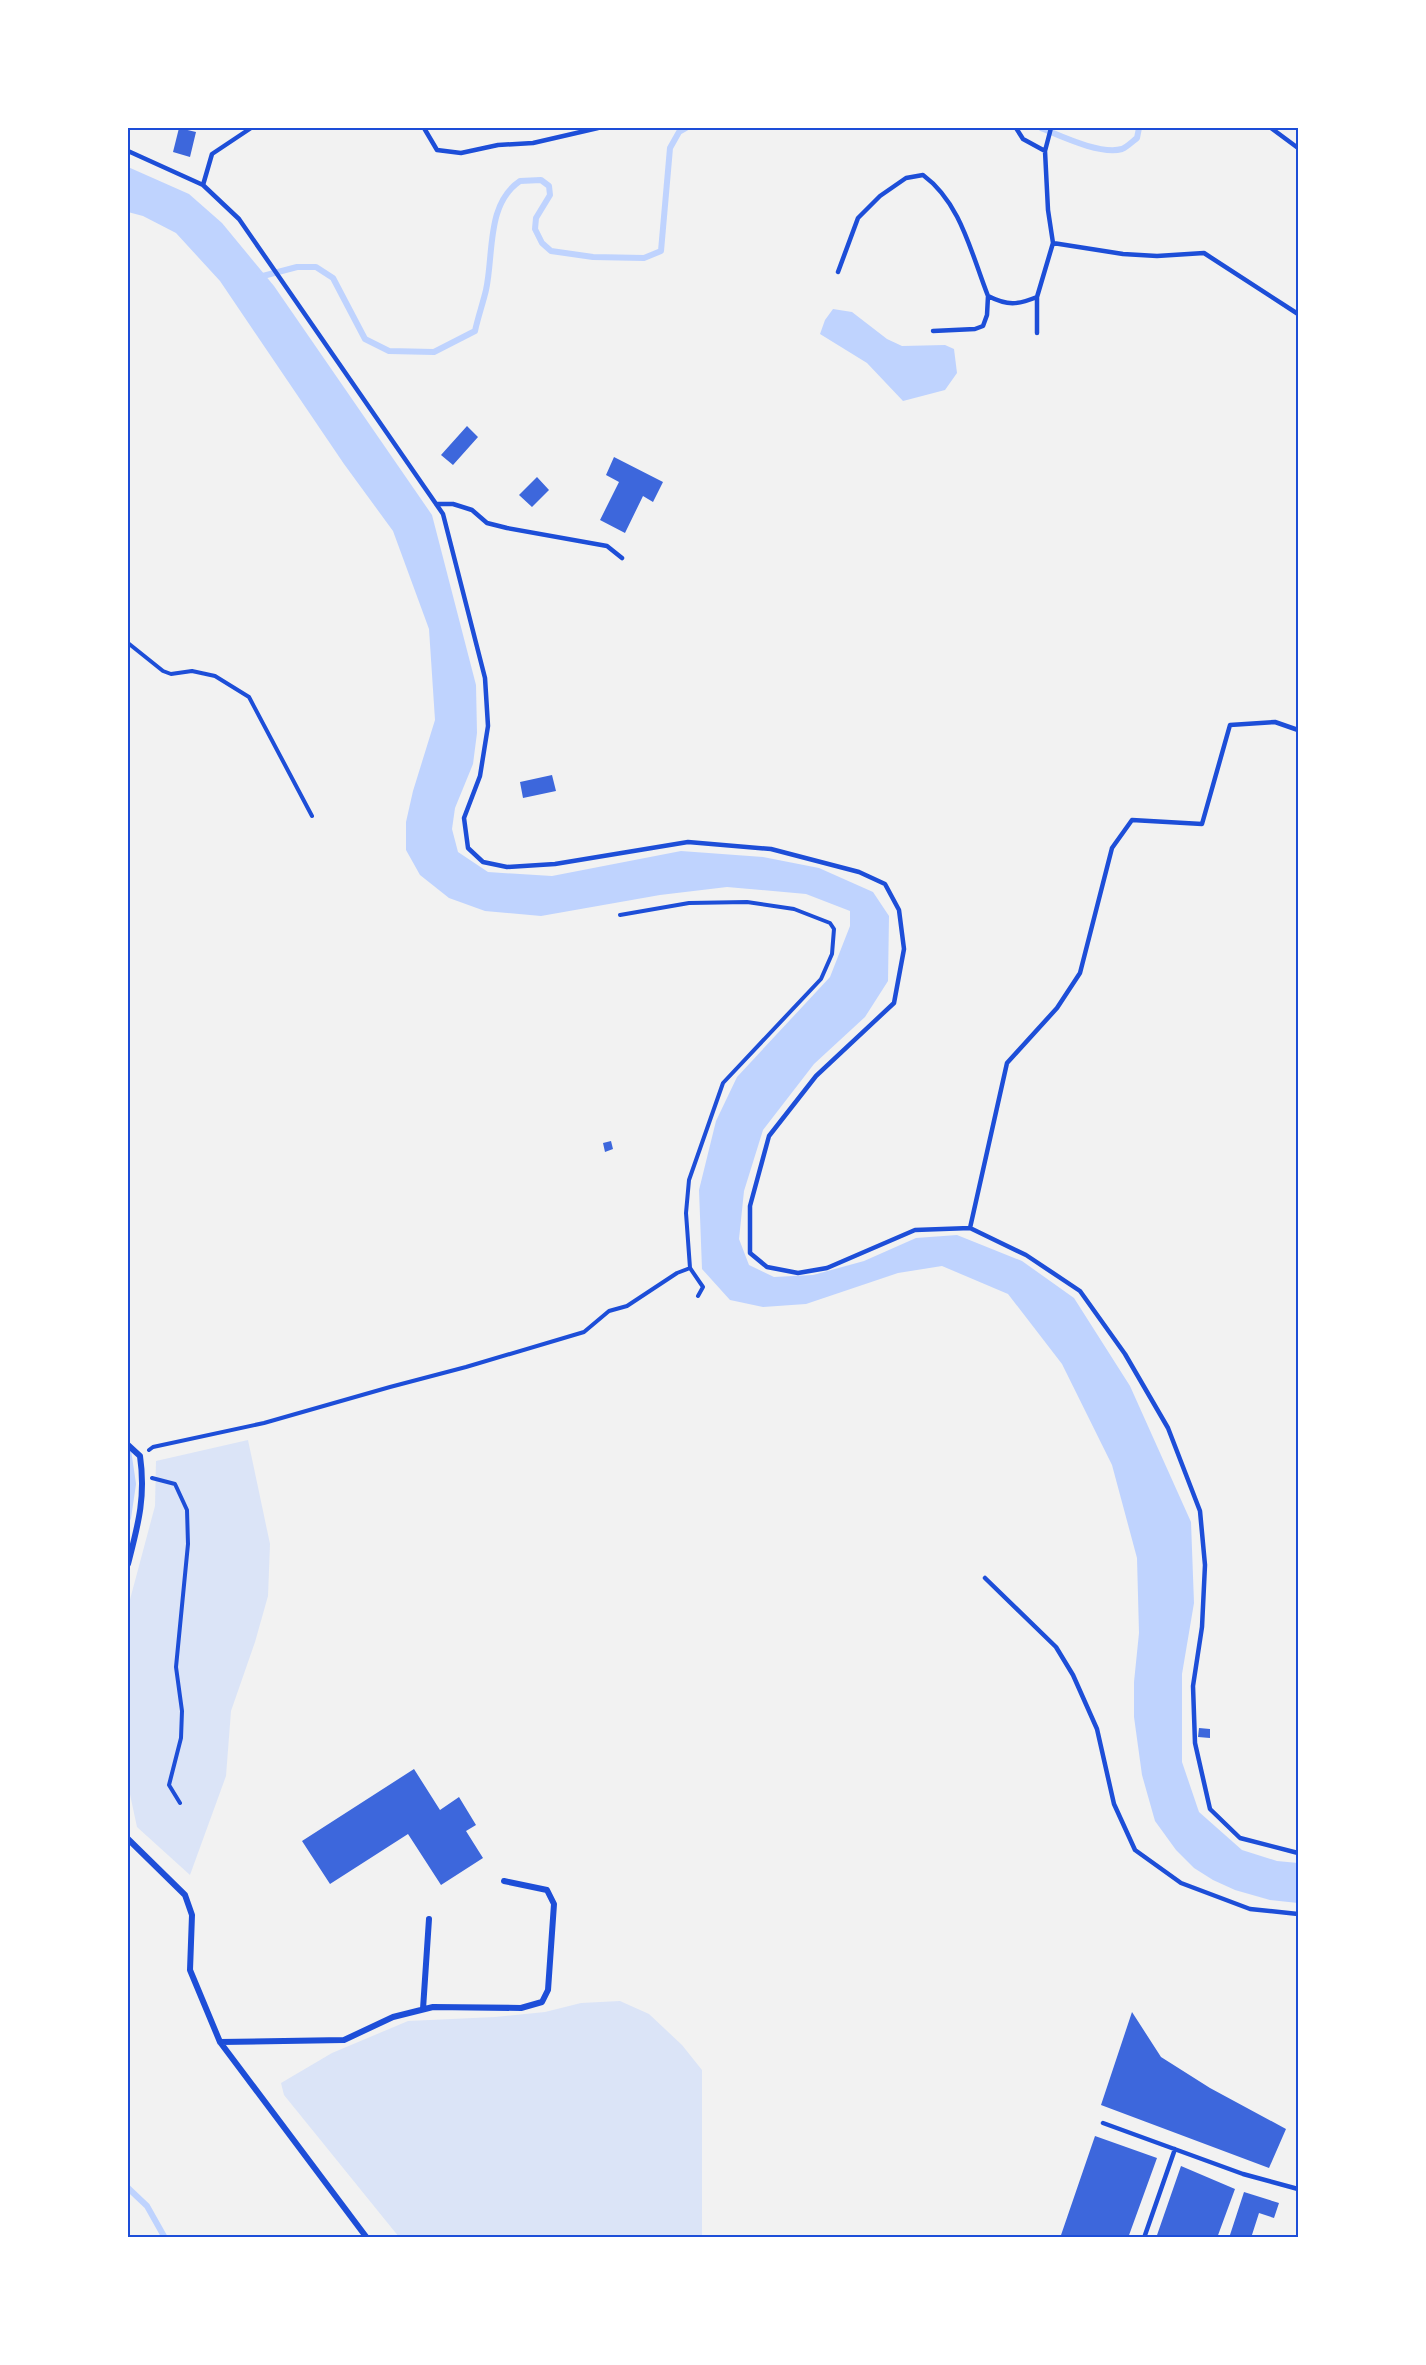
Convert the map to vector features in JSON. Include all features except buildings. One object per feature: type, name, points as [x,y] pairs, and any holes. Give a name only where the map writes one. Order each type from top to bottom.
[{"type":"street","points":[[128,1445],[140,1456],[143,1475],[141,1515],[128,1564]]},
{"type":"street","points":[[128,1850],[130,1842],[185,1895],[192,1915],[190,1970],[220,2042],[367,2238]]},
{"type":"street","points":[[220,2042],[344,2040],[393,2017],[433,2007],[521,2008],[542,2002],[548,1990],[554,1905],[547,1890],[504,1881]]},
{"type":"street","points":[[423,2009],[429,1919]]},
{"type":"lane","points":[[203,185],[212,153],[251,128]]},
{"type":"lane","points":[[424,128],[437,150],[461,153],[498,145],[533,143],[598,128]]},
{"type":"lane","points":[[1016,128],[1023,139],[1045,151]]},
{"type":"lane","points":[[1037,333],[1037,297],[1053,243],[1048,210],[1045,151],[1051,128]]},
{"type":"lane","points":[[1271,128],[1299,148]]},
{"type":"lane","points":[[128,152],[203,185],[238,219],[443,514],[485,678],[488,726],[480,776],[464,818],[468,848],[483,862],[507,867],[555,864],[688,842],[771,849],[860,872],[885,884],[899,910],[904,949],[894,1003],[816,1076],[769,1136],[750,1206],[750,1253],[767,1267],[798,1273],[828,1268],[915,1230],[970,1228],[1026,1255],[1080,1291],[1125,1354],[1168,1428],[1200,1511],[1204,1565],[1202,1628],[1193,1686],[1194,1732],[1210,1809],[1240,1838],[1299,1853]]},
{"type":"lane","points":[[838,272],[858,218],[880,196],[906,178],[923,175],[935,184],[956,211],[988,296],[987,315],[983,326],[975,329],[933,331]]},
{"type":"lane","points":[[1053,243],[1145,256],[1204,253],[1299,314]]},
{"type":"lane","points":[[988,296],[1005,304],[1023,303],[1037,297]]},
{"type":"lane","points":[[436,504],[453,504],[472,510],[487,523],[507,528],[608,546],[622,558]]},
{"type":"lane","points":[[970,1228],[1007,1063],[1057,1008],[1080,973],[1112,848],[1132,820],[1202,824],[1230,725],[1275,722],[1299,730]]},
{"type":"lane","points":[[985,1578],[1056,1647],[1073,1675],[1096,1729],[1114,1804],[1135,1850],[1181,1883],[1250,1909],[1299,1914]]},
{"type":"lane","points":[[1103,2123],[1243,2174],[1299,2189]]},
{"type":"lane","points":[[1144,2238],[1175,2149]]},
{"type":"path","points":[[128,642],[163,671],[171,674],[192,671],[215,676],[249,697],[312,816]]},
{"type":"path","points":[[620,915],[689,903],[747,902],[794,909],[830,923],[834,930],[832,954],[821,979],[723,1083],[689,1180],[686,1213],[687,1249],[690,1268],[697,1282],[703,1287],[698,1296]]},
{"type":"path","points":[[140,1456],[153,1447],[264,1423],[584,1332],[609,1311],[627,1306],[677,1273],[690,1268]]},
{"type":"path","points":[[143,1475],[175,1484],[187,1510],[188,1544],[176,1667],[182,1711],[181,1729],[169,1785],[180,1803]]},
{"type":"shaded area","points":[[248,1440],[270,1544],[268,1596],[231,1711],[226,1776],[190,1875],[137,1827],[128,1785],[128,1607],[155,1506],[156,1461]]},
{"type":"shaded area","points":[[620,2001],[649,2014],[682,2045],[702,2070],[702,2237],[399,2237],[284,2095],[281,2083],[332,2053],[408,2021],[495,2017],[545,2012],[581,2003]]},
{"type":"water","points":[[128,167],[189,194],[222,223],[274,286],[432,515],[476,685],[477,733],[473,764],[455,808],[452,829],[458,852],[488,872],[552,876],[681,851],[763,857],[819,868],[873,892],[889,916],[888,981],[865,1017],[814,1064],[763,1130],[744,1191],[739,1239],[749,1265],[774,1277],[813,1275],[864,1261],[916,1238],[957,1235],[1022,1261],[1074,1298],[1130,1386],[1191,1522],[1194,1603],[1182,1674],[1182,1762],[1199,1812],[1242,1850],[1277,1861],[1298,1863],[1298,1903],[1270,1900],[1235,1890],[1213,1880],[1194,1868],[1176,1850],[1155,1821],[1142,1775],[1134,1717],[1134,1682],[1139,1633],[1137,1558],[1112,1465],[1062,1364],[1008,1294],[942,1266],[898,1273],[806,1304],[763,1307],[730,1300],[702,1269],[699,1190],[716,1121],[737,1077],[830,977],[850,926],[850,911],[806,894],[727,887],[660,895],[541,916],[485,911],[449,898],[420,875],[406,850],[406,822],[435,720],[429,629],[393,531],[344,464],[220,281],[176,233],[143,216],[128,212]]},
{"type":"water","points":[[833,309],[852,312],[887,339],[902,346],[945,345],[954,349],[957,373],[945,390],[903,401],[867,363],[820,334],[825,320]]},
{"type":"waterway","points":[[259,277],[297,267],[316,267],[333,278],[365,339],[389,351],[434,352],[475,331],[486,290],[496,216],[509,191],[520,181],[541,180],[549,186],[550,195],[536,218],[535,229],[542,243],[551,251],[593,257],[644,258],[661,251],[670,148],[679,132],[686,128]]},
{"type":"waterway","points":[[1041,128],[1081,144],[1113,150],[1122,149],[1137,138],[1139,128]]},
{"type":"waterway","points":[[128,1450],[133,1484],[128,1518]]},
{"type":"waterway","points":[[128,2188],[147,2206],[165,2238]]}]
